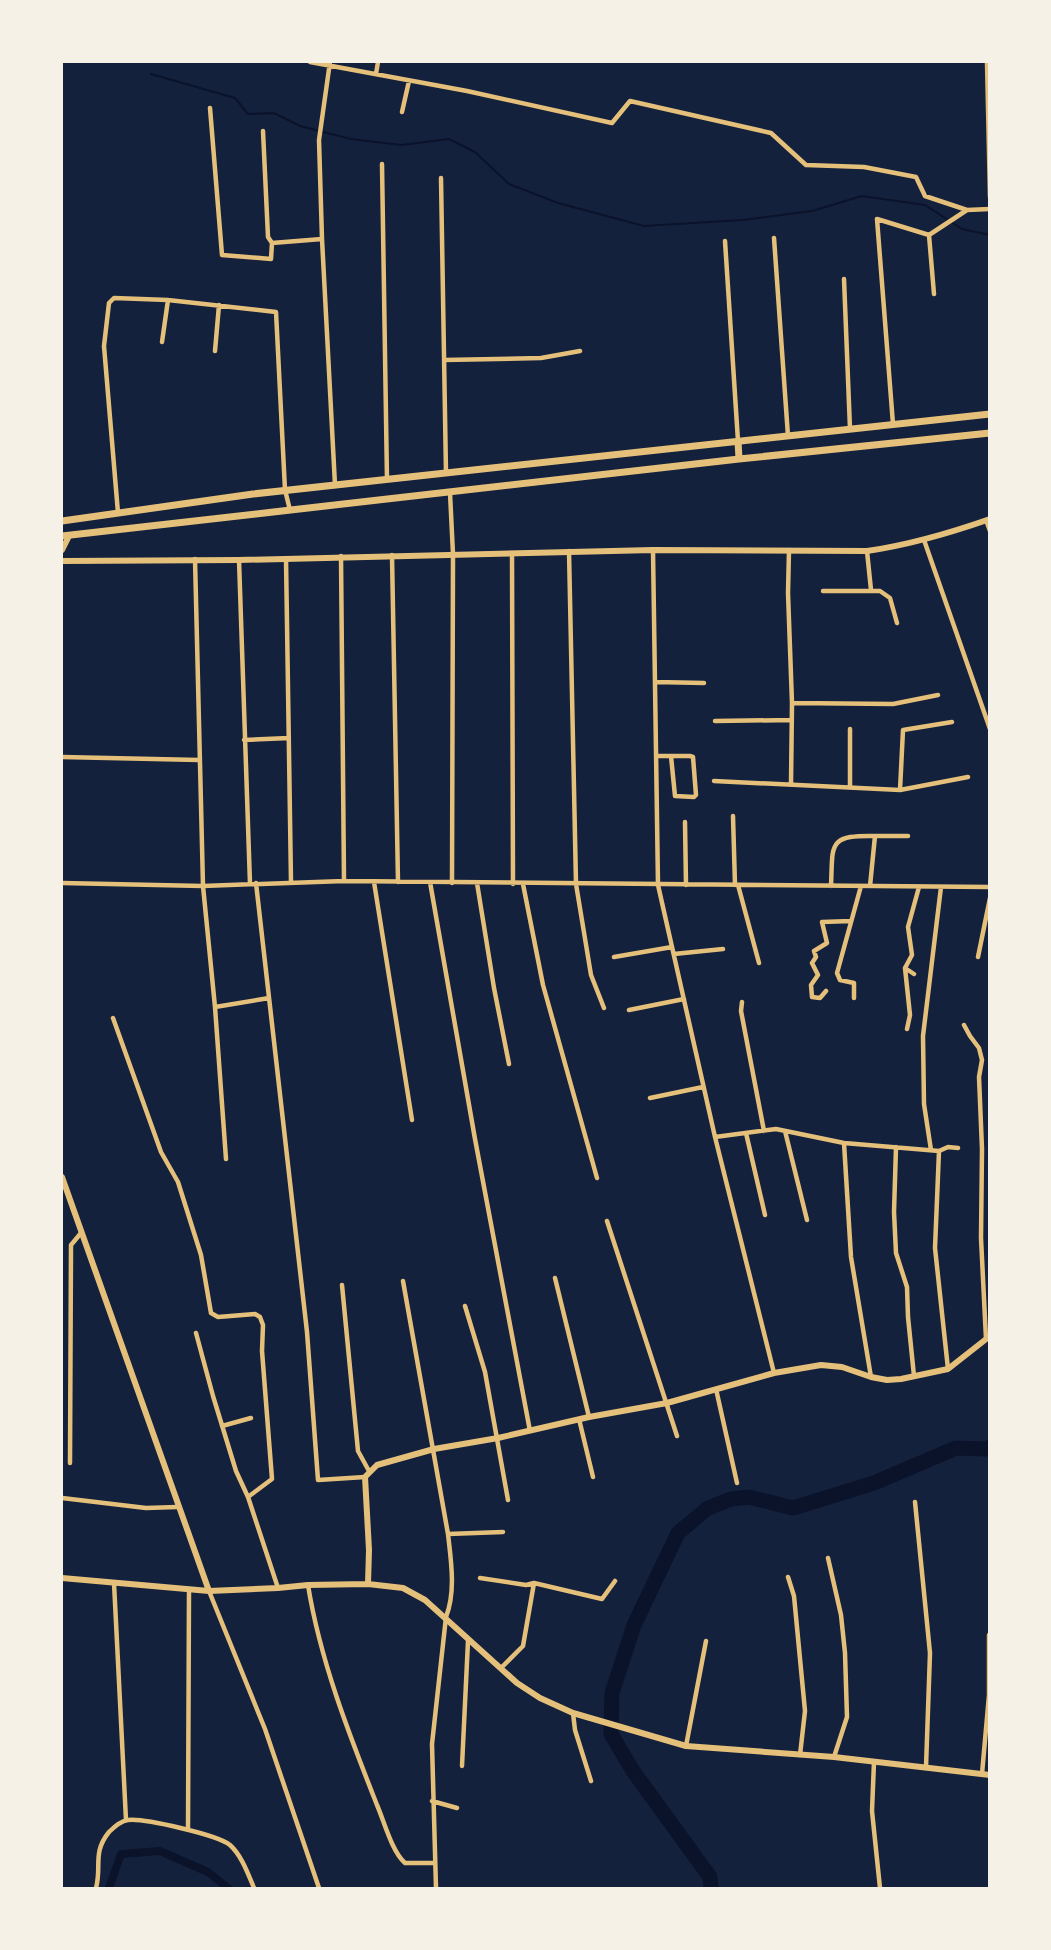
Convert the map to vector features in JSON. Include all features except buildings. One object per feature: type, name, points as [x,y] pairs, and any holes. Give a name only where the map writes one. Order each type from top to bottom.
[{"type":"main road","points":[[62,521],[285,490],[990,414]]},
{"type":"main road","points":[[65,536],[739,459],[990,433]]},
{"type":"main road","points":[[738,441],[739,459]]},
{"type":"street","points":[[310,62],[329,64],[612,123],[630,101],[771,133],[806,165],[864,167],[916,177],[925,196],[967,210],[990,209]]},
{"type":"street","points":[[376,74],[378,62]]},
{"type":"street","points":[[987,62],[990,197]]},
{"type":"street","points":[[329,64],[319,140],[335,485]]},
{"type":"street","points":[[402,112],[409,81]]},
{"type":"street","points":[[210,108],[222,255],[271,259],[272,243],[268,237],[263,131]]},
{"type":"street","points":[[382,164],[387,480]]},
{"type":"street","points":[[441,178],[446,473]]},
{"type":"street","points":[[929,235],[967,210]]},
{"type":"street","points":[[893,424],[877,219],[929,235]]},
{"type":"street","points":[[929,235],[934,294]]},
{"type":"street","points":[[774,238],[788,436]]},
{"type":"street","points":[[272,243],[322,239]]},
{"type":"street","points":[[725,241],[738,441]]},
{"type":"street","points":[[844,279],[850,429]]},
{"type":"street","points":[[118,513],[104,346],[109,303],[114,298],[168,300],[276,312],[285,490],[290,510]]},
{"type":"street","points":[[162,342],[168,300]]},
{"type":"street","points":[[215,351],[219,305]]},
{"type":"street","points":[[444,360],[541,358],[580,351]]},
{"type":"street","points":[[450,493],[453,554],[452,883]]},
{"type":"street","points":[[62,561],[239,560],[569,551],[867,551],[924,540],[988,520],[990,531]]},
{"type":"street","points":[[62,550],[65,536]]},
{"type":"street","points":[[924,540],[990,729]]},
{"type":"street","points":[[653,550],[658,885],[703,1087],[774,1373]]},
{"type":"street","points":[[789,550],[791,784]]},
{"type":"street","points":[[569,551],[576,884],[591,975],[604,1008]]},
{"type":"street","points":[[867,551],[871,590]]},
{"type":"street","points":[[512,553],[513,884]]},
{"type":"street","points":[[392,555],[398,882]]},
{"type":"street","points":[[341,556],[344,881]]},
{"type":"street","points":[[195,559],[203,886],[226,1159]]},
{"type":"street","points":[[286,559],[291,882]]},
{"type":"street","points":[[239,560],[244,740],[253,884],[269,998],[307,1332],[318,1480],[365,1477]]},
{"type":"street","points":[[823,591],[880,591],[890,598],[897,622]]},
{"type":"street","points":[[656,682],[704,683]]},
{"type":"street","points":[[792,703],[893,704],[938,695]]},
{"type":"street","points":[[715,721],[792,720]]},
{"type":"street","points":[[900,789],[903,730],[952,722]]},
{"type":"street","points":[[850,729],[850,787]]},
{"type":"street","points":[[244,740],[290,738]]},
{"type":"street","points":[[656,756],[671,756],[690,756],[694,759],[696,795],[694,797],[676,798],[671,756]]},
{"type":"street","points":[[62,757],[199,760]]},
{"type":"street","points":[[714,781],[900,789],[968,777]]},
{"type":"street","points":[[733,816],[737,885],[759,963]]},
{"type":"street","points":[[685,822],[686,885]]},
{"type":"street","points":[[870,886],[875,836]]},
{"type":"street","points":[[831,886],[833,847],[838,841],[845,838],[908,836]]},
{"type":"street","points":[[62,883],[203,886],[344,881],[989,887],[990,897],[978,957]]},
{"type":"street","points":[[374,882],[411,1120]]},
{"type":"street","points":[[430,882],[530,1431]]},
{"type":"street","points":[[477,883],[509,1064]]},
{"type":"street","points":[[523,884],[543,985],[597,1178]]},
{"type":"street","points":[[854,998],[854,983],[840,980],[837,973],[861,886]]},
{"type":"street","points":[[907,1029],[910,1015],[905,968],[912,955],[908,927],[919,886]]},
{"type":"street","points":[[931,1150],[924,1104],[923,1036],[941,887]]},
{"type":"street","points":[[826,991],[820,998],[813,997],[811,985],[818,975],[812,963],[816,957],[814,951],[827,943],[822,922],[851,921]]},
{"type":"street","points":[[614,957],[672,947]]},
{"type":"street","points":[[674,954],[723,949]]},
{"type":"street","points":[[905,968],[914,974]]},
{"type":"street","points":[[215,1007],[269,998]]},
{"type":"street","points":[[629,1010],[684,999]]},
{"type":"street","points":[[742,1002],[741,1011],[764,1131]]},
{"type":"street","points":[[113,1018],[161,1152],[178,1182],[201,1255],[211,1313],[218,1317],[255,1314],[260,1317],[263,1325],[262,1351],[272,1479],[248,1497]]},
{"type":"street","points":[[368,1584],[369,1550],[365,1477],[377,1465],[434,1449],[498,1438],[667,1402],[774,1373],[821,1365],[842,1367],[887,1380],[948,1369],[988,1338],[981,1238],[982,1149],[979,1077],[982,1060],[980,1048],[964,1025]]},
{"type":"street","points":[[650,1098],[703,1087]]},
{"type":"street","points":[[715,1137],[776,1129],[844,1143],[939,1151],[948,1147],[958,1148]]},
{"type":"street","points":[[785,1131],[807,1220]]},
{"type":"street","points":[[746,1133],[765,1215]]},
{"type":"street","points":[[844,1143],[851,1257],[871,1377]]},
{"type":"street","points":[[896,1148],[894,1212],[896,1253],[907,1287],[914,1376]]},
{"type":"street","points":[[939,1151],[935,1248],[948,1369]]},
{"type":"street","points":[[62,1177],[177,1507],[265,1729],[319,1888]]},
{"type":"street","points":[[607,1221],[677,1436]]},
{"type":"street","points":[[70,1462],[71,1245],[81,1233]]},
{"type":"street","points":[[555,1278],[589,1417]]},
{"type":"street","points":[[403,1281],[448,1534],[452,1591],[446,1617],[432,1744],[436,1888]]},
{"type":"street","points":[[342,1285],[358,1451],[369,1471]]},
{"type":"street","points":[[465,1306],[485,1372],[508,1500]]},
{"type":"street","points":[[196,1333],[236,1471],[248,1497],[278,1588]]},
{"type":"street","points":[[716,1389],[737,1483]]},
{"type":"street","points":[[222,1426],[251,1418]]},
{"type":"street","points":[[579,1419],[593,1477]]},
{"type":"street","points":[[62,1498],[146,1508],[177,1507]]},
{"type":"street","points":[[915,1502],[930,1653],[926,1767]]},
{"type":"street","points":[[448,1534],[503,1532]]},
{"type":"street","points":[[828,1558],[841,1615],[846,1674],[847,1717],[834,1756]]},
{"type":"street","points":[[788,1577],[794,1596],[805,1711],[800,1755]]},
{"type":"street","points":[[62,1578],[209,1591],[368,1584],[403,1588],[425,1600],[446,1617],[468,1641],[517,1683],[540,1698],[573,1713],[686,1746],[834,1756],[990,1775]]},
{"type":"street","points":[[480,1578],[526,1585],[534,1583],[602,1599],[615,1581]]},
{"type":"street","points":[[114,1583],[126,1820]]},
{"type":"street","points":[[501,1668],[523,1646],[534,1583]]},
{"type":"street","points":[[308,1585],[313,1618],[340,1705],[391,1838],[405,1863],[435,1863]]},
{"type":"street","points":[[188,1830],[189,1590]]},
{"type":"street","points":[[982,1774],[989,1695],[989,1635]]},
{"type":"street","points":[[462,1766],[468,1641]]},
{"type":"street","points":[[686,1746],[706,1641]]},
{"type":"street","points":[[573,1713],[575,1730],[591,1781]]},
{"type":"street","points":[[874,1762],[872,1811],[880,1888]]},
{"type":"street","points":[[432,1801],[457,1808]]},
{"type":"street","points":[[96,1888],[98,1850],[110,1831],[126,1820],[147,1821],[218,1839],[231,1846],[243,1862],[254,1888]]},
{"type":"waterway","points":[[151,74],[235,98],[248,114],[274,113],[300,126],[351,139],[401,145],[449,139],[475,152],[509,184],[558,203],[644,226],[742,220],[812,211],[862,196],[925,205],[962,229],[990,235]]},
{"type":"waterway","points":[[711,1888],[710,1877],[633,1771],[611,1734],[612,1693],[634,1625],[678,1533],[708,1508],[731,1499],[749,1497],[793,1508],[874,1483],[956,1448],[986,1449],[990,1447]]},
{"type":"waterway","points":[[109,1888],[121,1854],[160,1851],[208,1872],[228,1888]]}]
